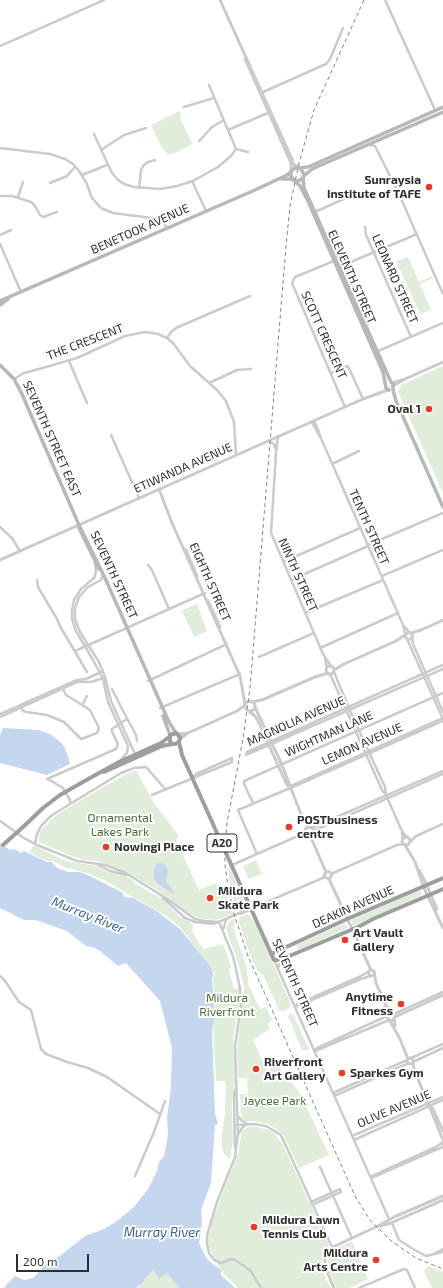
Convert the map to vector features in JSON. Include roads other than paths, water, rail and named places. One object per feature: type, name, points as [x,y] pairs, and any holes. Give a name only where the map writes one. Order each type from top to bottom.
[{"type":"highway","points":[[101,772],[104,769],[135,754],[161,743],[177,733]]},
{"type":"highway","name":"A20","points":[[177,733],[180,740]]},
{"type":"highway","name":"A20","points":[[170,736],[170,741],[173,744]]},
{"type":"highway","points":[[0,848],[43,808],[60,795],[101,772],[180,740]]},
{"type":"highway","name":"SEVENTH STREET","points":[[180,740],[182,755]]},
{"type":"highway","name":"SEVENTH STREET","points":[[173,744],[182,755],[252,908],[274,960]]},
{"type":"highway","name":"DEAKIN AVENUE","points":[[271,954],[347,919],[443,878]]},
{"type":"highway","name":"DEAKIN AVENUE","points":[[274,960],[287,957],[443,888]]},
{"type":"main road","points":[[443,107],[308,167],[294,168],[291,171],[291,177],[294,180],[299,181],[311,170],[443,112]]},
{"type":"main road","points":[[435,110],[437,115]]},
{"type":"main road","points":[[413,120],[416,124]]},
{"type":"main road","points":[[333,155],[335,160]]},
{"type":"main road","points":[[299,168],[303,171],[304,176]]},
{"type":"main road","name":"BENETOOK AVENUE","points":[[0,305],[21,292],[277,180],[291,171]]},
{"type":"main road","name":"ELEVENTH STREET","points":[[304,176],[304,187],[314,212],[392,385],[396,401],[443,506]]},
{"type":"main road","name":"BENETOOK AVENUE","points":[[277,180],[286,178],[294,180]]},
{"type":"main road","name":"ELEVENTH STREET","points":[[294,180],[300,186],[314,212]]},
{"type":"main road","name":"BENETOOK AVENUE","points":[[0,301],[12,297]]},
{"type":"main road","name":"ELEVENTH STREET","points":[[376,352],[387,388],[396,401]]},
{"type":"main road","name":"SEVENTH STREET EAST","points":[[0,365],[14,379],[23,397],[79,524]]},
{"type":"main road","points":[[388,383],[392,385],[392,390],[387,388],[388,383]]},
{"type":"main road","name":"SEVENTH STREET","points":[[79,524],[81,533],[103,576]]},
{"type":"main road","name":"SEVENTH STREET","points":[[79,524],[149,679],[168,725],[170,736]]},
{"type":"main road","name":"SEVENTH STREET","points":[[161,707],[171,726],[177,733]]},
{"type":"street","points":[[0,46],[104,0]]},
{"type":"street","points":[[220,0],[293,163],[299,168]]},
{"type":"street","points":[[386,0],[435,110]]},
{"type":"street","points":[[261,93],[326,64],[330,59],[343,28]]},
{"type":"street","points":[[209,85],[236,149]]},
{"type":"street","points":[[184,107],[214,98]]},
{"type":"street","points":[[228,130],[270,112]]},
{"type":"street","points":[[270,112],[291,164],[291,171]]},
{"type":"street","points":[[199,141],[212,127],[224,120]]},
{"type":"street","points":[[101,150],[124,135],[146,128]]},
{"type":"street","points":[[94,134],[112,173],[118,180],[126,185],[139,188],[166,188],[192,182],[218,167],[231,156],[236,149]]},
{"type":"street","points":[[370,145],[375,146],[443,294]]},
{"type":"street","points":[[0,148],[55,155],[65,159],[83,176],[92,198],[105,210],[116,214],[157,218],[163,221],[167,229]]},
{"type":"street","points":[[236,149],[248,152]]},
{"type":"street","points":[[139,188],[141,170],[143,166],[148,162],[155,160]]},
{"type":"street","points":[[83,176],[107,165]]},
{"type":"street","points":[[50,183],[67,176],[75,167]]},
{"type":"street","points":[[18,197],[23,182]]},
{"type":"street","points":[[192,182],[205,212]]},
{"type":"street","points":[[314,212],[359,192]]},
{"type":"street","points":[[0,196],[9,195],[33,203],[40,215],[43,217],[57,212]]},
{"type":"street","name":"LEONARD STREET","points":[[365,227],[366,235],[411,337]]},
{"type":"street","points":[[0,235],[11,230]]},
{"type":"street","points":[[339,268],[416,234]]},
{"type":"street","points":[[0,244],[21,292]]},
{"type":"street","name":"SCOTT CRESCENT","points":[[334,259],[295,276],[292,283],[345,407]]},
{"type":"street","points":[[236,455],[235,428],[232,415],[222,396],[190,366],[173,343],[167,338],[176,328],[250,296]]},
{"type":"street","points":[[376,352],[443,323]]},
{"type":"street","name":"THE CRESCENT","points":[[14,379],[24,372],[69,361],[132,334],[150,332],[167,338]]},
{"type":"street","points":[[69,361],[87,403]]},
{"type":"street","points":[[392,385],[443,362]]},
{"type":"street","points":[[331,373],[348,366],[363,399]]},
{"type":"street","points":[[209,383],[237,370],[251,369]]},
{"type":"street","name":"ETIWANDA AVENUE","points":[[0,560],[387,388]]},
{"type":"street","name":"TENTH STREET","points":[[313,421],[398,613],[406,637],[443,712]]},
{"type":"street","points":[[111,434],[139,498]]},
{"type":"street","name":"NINTH STREET","points":[[278,436],[270,528],[272,538],[382,790],[387,797],[401,829],[409,840]]},
{"type":"street","points":[[266,442],[274,444],[276,453]]},
{"type":"street","points":[[332,464],[359,451]]},
{"type":"street","name":"EIGHTH STREET","points":[[158,490],[239,673],[245,704]]},
{"type":"street","points":[[291,580],[443,512]]},
{"type":"street","points":[[0,527],[12,538],[20,551]]},
{"type":"street","points":[[282,562],[360,528]]},
{"type":"street","points":[[305,614],[443,550]]},
{"type":"street","points":[[87,645],[74,627],[72,610],[73,603],[78,593],[94,578],[96,572],[95,562]]},
{"type":"street","points":[[148,565],[152,570],[169,609]]},
{"type":"street","points":[[103,576],[99,581],[85,590],[80,597],[76,608],[76,624],[104,678],[111,701],[135,754],[132,760]]},
{"type":"street","points":[[37,580],[38,586],[58,620],[60,628],[87,672]]},
{"type":"street","points":[[75,651],[204,594]]},
{"type":"street","points":[[320,648],[398,613]]},
{"type":"street","points":[[180,740],[188,733],[237,711],[247,702],[262,700],[443,620]]},
{"type":"street","name":"TENTH STREET","points":[[403,625],[411,634],[413,644],[425,675]]},
{"type":"street","points":[[259,657],[314,632]]},
{"type":"street","points":[[406,637],[411,639],[411,634]]},
{"type":"street","points":[[149,679],[227,645]]},
{"type":"street","name":"MAGNOLIA AVENUE","points":[[251,752],[443,667]]},
{"type":"street","points":[[62,688],[78,680],[86,679],[101,672]]},
{"type":"street","points":[[161,707],[239,673]]},
{"type":"street","points":[[0,714],[77,682],[91,682],[104,678]]},
{"type":"street","points":[[21,706],[23,711],[39,713],[64,722],[83,739],[97,733],[99,729],[90,709],[66,695],[62,688]]},
{"type":"street","points":[[112,689],[136,736],[137,741]]},
{"type":"street","points":[[243,693],[246,698],[254,703],[261,724],[289,782],[290,788],[326,872],[324,874],[325,877]]},
{"type":"street","name":"WIGHTMAN LANE","points":[[253,803],[244,782],[443,693]]},
{"type":"street","points":[[82,704],[87,696]]},
{"type":"street","name":"TENTH STREET","points":[[435,697],[443,719]]},
{"type":"street","points":[[237,711],[253,710],[262,700]]},
{"type":"street","points":[[245,704],[245,708],[256,717],[261,724]]},
{"type":"street","points":[[0,717],[21,706]]},
{"type":"street","points":[[70,804],[70,800],[63,788],[47,779],[117,748],[118,744],[112,730],[113,727],[127,719]]},
{"type":"street","name":"LEMON AVENUE","points":[[258,854],[238,810],[443,719]]},
{"type":"street","points":[[119,762],[128,748],[120,723]]},
{"type":"street","points":[[177,733],[188,733]]},
{"type":"street","points":[[152,795],[192,778],[198,777],[232,758],[232,762],[217,767]]},
{"type":"street","points":[[35,844],[37,834],[41,826],[52,815],[120,773],[138,767],[146,767],[166,790]]},
{"type":"street","points":[[232,865],[443,772]]},
{"type":"street","points":[[1,822],[35,844],[77,861],[98,865],[111,872],[129,876],[157,893],[197,921]]},
{"type":"street","points":[[405,845],[409,840],[416,836],[443,824]]},
{"type":"street","name":"NINTH STREET","points":[[401,829],[403,839]]},
{"type":"street","points":[[329,879],[332,876],[331,874],[398,844],[405,837],[409,840]]},
{"type":"street","points":[[403,839],[402,842],[410,850]]},
{"type":"street","points":[[409,840],[410,850],[443,928]]},
{"type":"street","points":[[398,844],[405,845]]},
{"type":"street","points":[[326,872],[330,872],[331,874]]},
{"type":"street","points":[[157,893],[181,916],[197,921],[219,922],[325,877],[329,879],[352,929],[369,971],[368,975],[372,976],[406,1050],[409,1061],[429,1104],[443,1143],[370,1178]]},
{"type":"street","points":[[429,895],[443,923]]},
{"type":"street","points":[[223,931],[226,919]]},
{"type":"street","points":[[219,922],[236,966],[240,988],[241,1006],[234,1046],[238,1115],[234,1157]]},
{"type":"street","name":"DEAKIN AVENUE","points":[[277,968],[287,957]]},
{"type":"street","name":"SEVENTH STREET","points":[[274,960],[389,1219]]},
{"type":"street","points":[[369,971],[374,972],[372,976]]},
{"type":"street","points":[[295,1007],[296,1005],[354,980],[369,971]]},
{"type":"street","points":[[0,976],[5,981],[18,1002],[31,1010],[41,1049],[46,1054],[88,1068],[106,1077],[160,1114]]},
{"type":"street","points":[[295,1007],[364,977],[372,976]]},
{"type":"street","points":[[314,1051],[443,994]]},
{"type":"street","points":[[333,1094],[339,1094],[443,1044]]},
{"type":"street","points":[[333,1094],[403,1062],[443,1048]]},
{"type":"street","points":[[236,1084],[234,1098],[238,1134],[234,1157],[220,1192],[207,1235],[207,1244],[209,1253],[214,1260],[221,1263],[231,1259],[235,1260],[250,1270],[261,1288]]},
{"type":"street","name":"OLIVE AVENUE","points":[[352,1136],[443,1099]]},
{"type":"street","points":[[135,1176],[165,1101]]},
{"type":"street","points":[[429,1104],[433,1109],[443,1131]]},
{"type":"street","name":"OLIVE AVENUE","points":[[354,1140],[429,1104]]},
{"type":"street","points":[[238,1115],[241,1120],[248,1124]]},
{"type":"street","points":[[236,1125],[248,1124],[266,1126],[281,1135],[332,1247]]},
{"type":"street","points":[[238,1134],[242,1128],[248,1124]]},
{"type":"street","points":[[320,1167],[352,1238]]},
{"type":"street","points":[[312,1203],[332,1194]]},
{"type":"street","points":[[334,1288],[325,1262],[326,1254],[332,1247],[378,1226],[389,1219],[442,1198]]},
{"type":"street","points":[[378,1226],[391,1223],[414,1210]]},
{"type":"street","points":[[389,1219],[399,1240],[402,1243],[425,1255],[443,1250]]},
{"type":"street","points":[[360,1288],[406,1269],[415,1288]]},
{"type":"water","points":[[3,728],[39,730],[50,734],[64,746],[70,764],[47,775],[0,763],[0,735]]},
{"type":"water","name":"Murray River","points":[[0,843],[10,850],[14,849],[21,853],[24,851],[47,862],[52,862],[57,868],[68,872],[80,872],[90,876],[123,893],[124,897],[135,898],[158,912],[180,929],[210,966],[214,976],[212,977],[215,1018],[212,1030],[215,1114],[218,1124],[215,1125],[211,1183],[201,1210],[202,1223],[199,1243],[207,1259],[221,1270],[221,1275],[235,1288],[179,1288],[167,1273],[161,1277],[160,1280],[153,1270],[142,1284],[135,1288],[4,1288],[15,1276],[24,1280],[33,1278],[46,1264],[61,1255],[85,1236],[104,1229],[117,1221],[134,1207],[148,1189],[157,1171],[159,1162],[164,1156],[168,1135],[167,1118],[171,1088],[172,1048],[160,1001],[126,963],[118,966],[100,951],[93,947],[86,946],[67,931],[36,920],[24,920],[0,908]]},
{"type":"water","points":[[156,864],[164,864],[167,867],[168,870],[166,881],[174,892],[173,894],[157,883],[154,879],[154,870]]},
{"type":"railway","points":[[364,0],[314,110],[299,163],[290,206],[250,688],[243,739],[227,823],[225,864],[233,911],[248,956],[355,1196],[370,1220],[390,1240],[416,1258],[443,1269]]},
{"type":"place","name":"Sunraysia Institute of TAFE","points":[[429,187]]},
{"type":"place","name":"Oval 1","points":[[429,409]]},
{"type":"place","name":"POSTbusiness centre","points":[[289,827]]},
{"type":"place","name":"Nowingi Place","points":[[106,847]]},
{"type":"place","name":"Mildura Skate Park","points":[[210,898]]},
{"type":"place","name":"Art Vault Gallery","points":[[345,940]]},
{"type":"place","name":"Anytime Fitness","points":[[401,1004]]},
{"type":"place","name":"Riverfront Art Gallery","points":[[256,1069]]},
{"type":"place","name":"Sparkes Gym","points":[[342,1073]]},
{"type":"place","name":"Mildura Lawn Tennis Club","points":[[254,1227]]},
{"type":"place","name":"Mildura Arts Centre","points":[[376,1260]]},
{"type":"park label","name":"Ornamental Lakes Park","points":[[120,825]]},
{"type":"park label","name":"Mildura Riverfront","points":[[227,1005]]},
{"type":"park label","name":"Jaycee Park","points":[[275,1101]]}]
